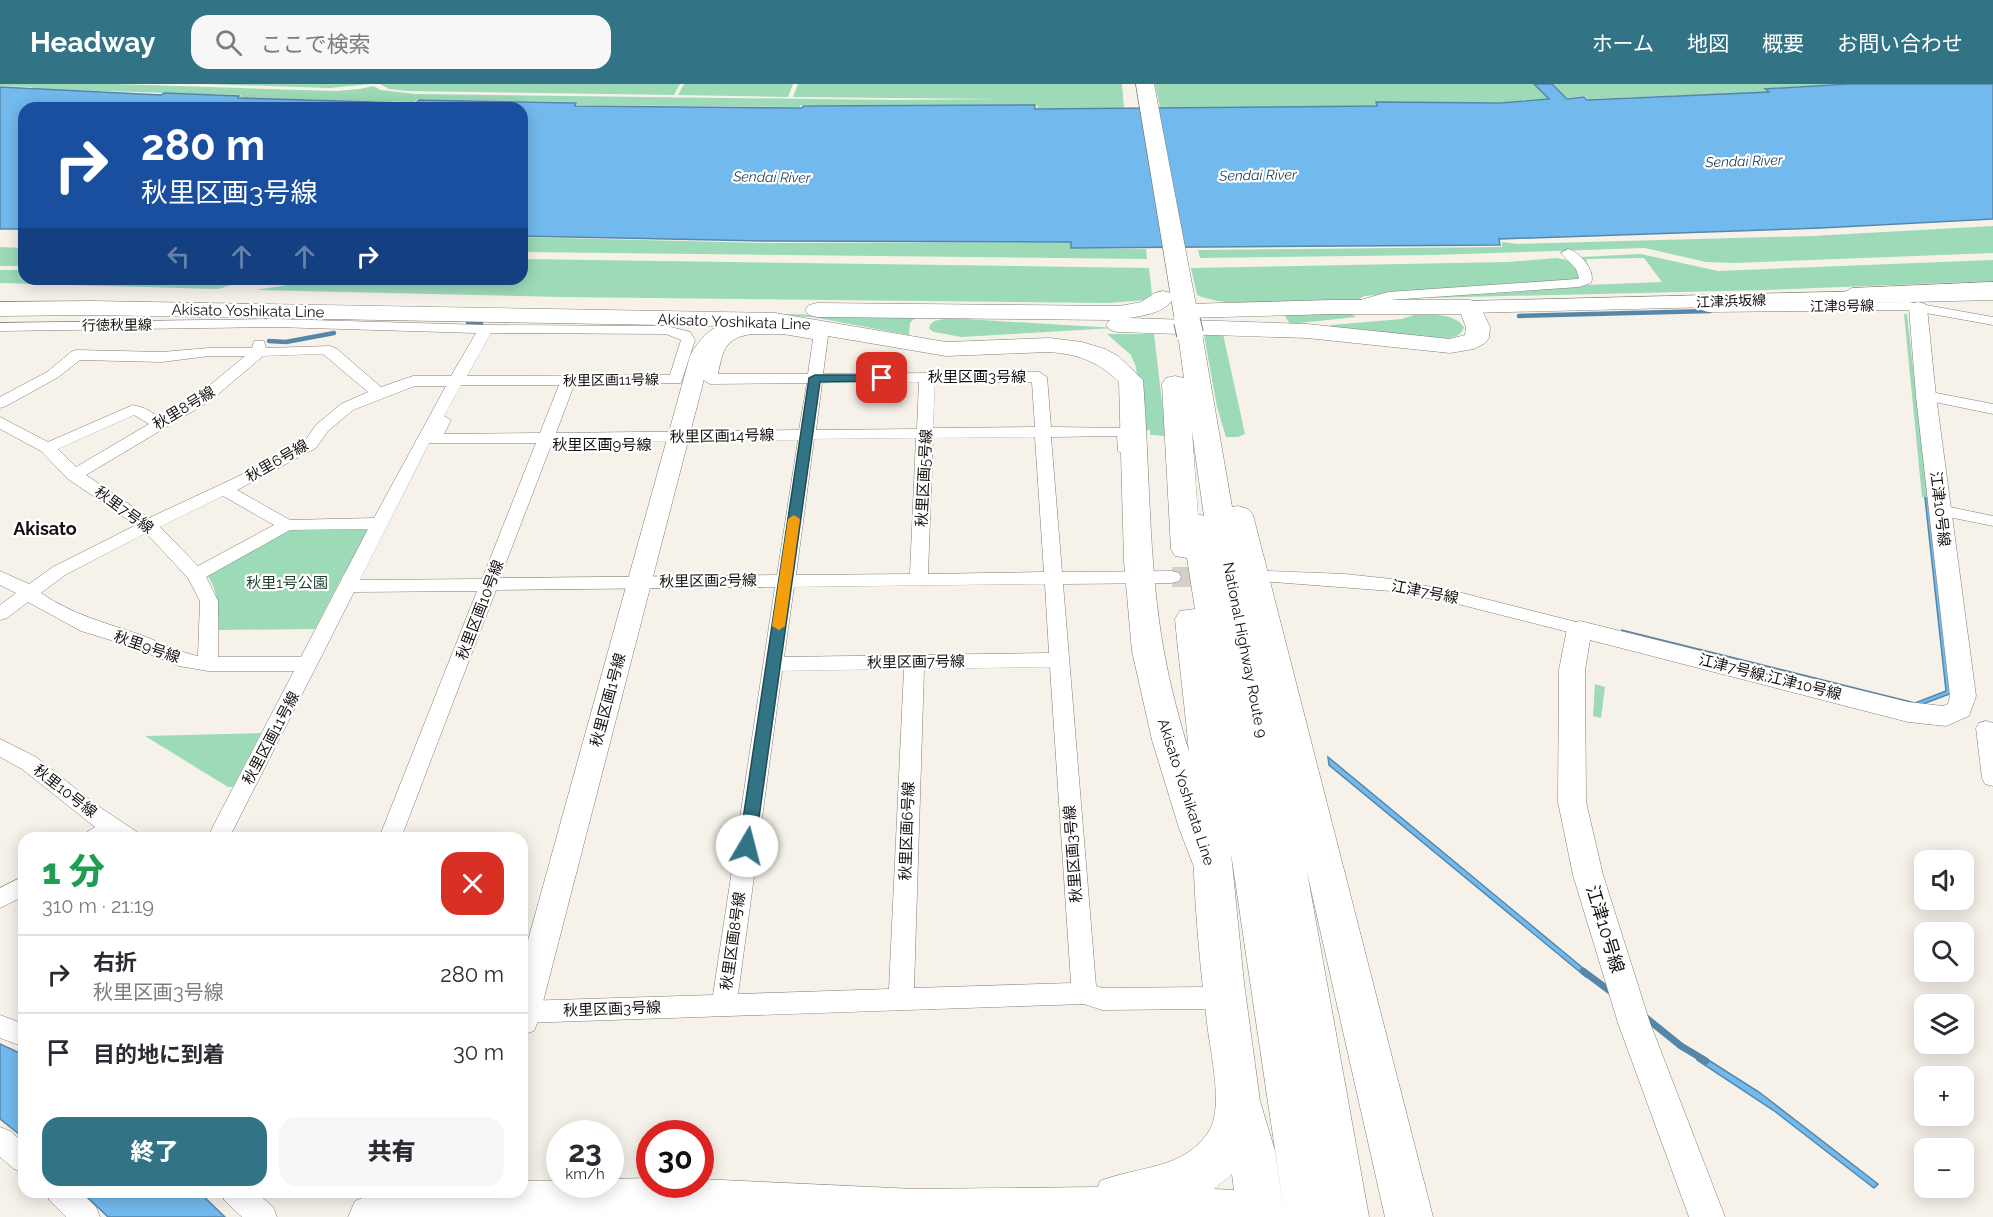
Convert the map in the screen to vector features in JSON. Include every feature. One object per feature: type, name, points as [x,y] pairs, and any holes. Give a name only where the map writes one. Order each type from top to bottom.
[{"type":"highway","name":"National Highway Route 9","points":[[1129,84],[1176,318]]},
{"type":"highway","name":"National Highway Route 9","points":[[1145,84],[1187,388],[1226,559],[1280,821],[1317,1157],[1309,1217]]},
{"type":"highway","points":[[1187,388],[1191,618],[1209,782],[1213,874],[1238,1101],[1252,1151],[1261,1217]]},
{"type":"highway","points":[[1187,388],[1253,568],[1409,1217]]},
{"type":"highway","points":[[1045,1210],[1151,1191],[1176,1184],[1195,1175],[1212,1163],[1225,1148],[1233,1131],[1238,1101]]},
{"type":"highway","name":"National Highway Route 9","points":[[1317,1157],[1345,1217]]},
{"type":"highway","points":[[372,1217],[473,1204],[690,1202],[915,1212],[1045,1210],[1231,1212],[1244,1217]]},
{"type":"main road","name":"Akisato Yoshikata Line","points":[[0,298],[55,304],[506,316],[776,320],[946,350],[988,350],[1050,345],[1071,347],[1103,356],[1131,380],[1135,577],[1161,716],[1180,781],[1213,874]]},
{"type":"main road","name":"Akisato Yoshikata Line","points":[[0,310],[55,304],[942,312],[1176,318]]},
{"type":"main road","points":[[776,320],[833,324],[928,341],[963,344],[1082,333],[1176,318],[1352,307],[1473,304],[1479,331],[1477,338],[1467,344],[1456,346],[1176,318]]},
{"type":"main road","points":[[942,312],[930,317],[922,324],[926,332],[940,337],[966,339],[1069,332],[1098,336],[1113,344],[1126,360],[1131,380]]},
{"type":"street","points":[[1352,307],[1388,296],[1579,283],[1586,280],[1586,275],[1580,265],[1568,253]]},
{"type":"street","points":[[1473,304],[1993,286]]},
{"type":"street","name":"江津浜坂線","points":[[1473,304],[1691,302],[1993,294]]},
{"type":"street","name":"江津8号線","points":[[1691,302],[1708,308],[1890,306],[1918,308],[1993,321]]},
{"type":"street","name":"江津10号線","points":[[1918,308],[1926,396],[1963,696],[1960,709]]},
{"type":"street","points":[[506,316],[683,324],[693,327],[700,334],[695,374]]},
{"type":"street","points":[[695,374],[707,341],[721,329],[776,320]]},
{"type":"street","name":"行徳秋里線","points":[[0,327],[275,323],[487,333]]},
{"type":"street","name":"秋里8号線","points":[[75,475],[222,385],[259,352],[259,343],[275,323]]},
{"type":"street","name":"秋里区画11号線","points":[[379,393],[413,381],[568,381],[695,374],[688,340],[679,332],[667,330],[487,333]]},
{"type":"street","name":"秋里区画8号線","points":[[695,374],[728,335],[749,330],[789,330],[821,336],[724,1005]]},
{"type":"street","points":[[459,381],[487,333]]},
{"type":"street","points":[[0,403],[52,375],[76,356],[162,357],[209,352],[293,352],[326,349],[379,393]]},
{"type":"street","points":[[695,374],[815,378]]},
{"type":"street","name":"秋里区画1号線","points":[[528,996],[695,374]]},
{"type":"street","name":"秋里区画3号線","points":[[528,1015],[724,1005],[1084,993],[1039,377],[815,378]]},
{"type":"street","name":"秋里区画5号線","points":[[919,579],[927,378]]},
{"type":"street","name":"秋里区画11号線","points":[[221,832],[381,523],[459,381]]},
{"type":"street","name":"秋里区画10号線","points":[[392,832],[568,381]]},
{"type":"street","name":"秋里6号線","points":[[0,614],[59,571],[310,446],[322,428],[346,407],[379,393]]},
{"type":"street","points":[[1926,396],[1993,409]]},
{"type":"street","points":[[47,448],[133,410],[159,423]]},
{"type":"street","name":"秋里7号線","points":[[0,422],[47,448],[75,475],[148,525],[196,575],[209,601],[208,664]]},
{"type":"street","points":[[806,439],[926,433],[1125,432],[1135,577],[1172,577]]},
{"type":"street","points":[[428,439],[545,441]]},
{"type":"street","name":"秋里区画9号線","points":[[545,441],[806,439]]},
{"type":"street","points":[[222,489],[287,525]]},
{"type":"street","points":[[1940,510],[1993,521]]},
{"type":"street","points":[[196,575],[287,525],[381,523]]},
{"type":"street","name":"秋里9号線","points":[[0,577],[88,626],[134,640],[179,658],[208,664],[309,664]]},
{"type":"street","name":"秋里区画2号線","points":[[348,586],[1135,577]]},
{"type":"street","name":"江津7号線","points":[[1267,577],[1330,579],[1389,585],[1449,596],[1580,629]]},
{"type":"street","name":"江津10号線","points":[[1580,629],[1572,670],[1570,762],[1574,813],[1588,875],[1634,1023],[1707,1217]]},
{"type":"street","name":"江津7号線;江津10号線","points":[[1580,629],[1908,712],[1946,716],[1960,709]]},
{"type":"street","name":"秋里区画7号線","points":[[773,664],[1059,660]]},
{"type":"street","name":"秋里区画6号線","points":[[901,999],[914,662]]},
{"type":"street","points":[[1960,709],[1989,729],[1993,778]]},
{"type":"street","name":"秋里10号線","points":[[0,747],[29,763],[87,810],[110,832]]},
{"type":"street","points":[[0,899],[18,888]]},
{"type":"street","points":[[1084,993],[1102,999],[1207,998]]},
{"type":"street","points":[[0,1026],[18,1034]]},
{"type":"street","points":[[0,1140],[18,1155]]},
{"type":"street","points":[[66,1198],[86,1217]]},
{"type":"street","points":[[242,1198],[263,1217]]},
{"type":"green space","points":[[0,84],[116,84],[336,91],[373,86],[381,90],[416,94],[893,100],[1001,99],[793,97],[798,84],[1122,84],[1124,108],[1038,108],[1037,105],[801,105],[799,107],[577,105],[577,102],[418,99],[414,102],[240,98],[241,95],[31,89],[33,87],[0,86]]},
{"type":"green space","points":[[204,84],[370,84],[330,88]]},
{"type":"green space","points":[[380,84],[680,84],[674,95],[408,91],[389,89]]},
{"type":"green space","points":[[684,84],[793,84],[788,97],[678,95]]},
{"type":"green space","points":[[1155,84],[1534,84],[1548,99],[1523,100],[1523,102],[1376,102],[1377,106],[1160,108]]},
{"type":"green space","points":[[1553,84],[1842,84],[1764,89],[1768,92],[1588,99],[1585,96],[1567,98]]},
{"type":"green space","points":[[1993,226],[1993,253],[1735,263],[1706,262],[1645,248],[1432,255],[1200,258],[1198,250],[1502,247],[1502,242],[1518,244],[1812,236]]},
{"type":"green space","points":[[528,237],[768,243],[1071,242],[1071,248],[1146,249],[1147,259],[528,252]]},
{"type":"green space","points":[[0,247],[18,248],[18,266],[0,266]]},
{"type":"green space","points":[[1641,254],[1718,271],[1993,260],[1993,281],[1765,290],[1382,299],[1537,287],[1662,282],[1644,258],[1586,259],[1589,270],[1580,257]]},
{"type":"green space","points":[[1557,258],[1573,264],[1583,279],[1364,296],[1358,300],[1275,304],[1231,303],[1197,295],[1191,268],[1507,262]]},
{"type":"green space","points":[[528,259],[1149,268],[1152,294],[1146,300],[1108,303],[561,297],[256,290],[287,285],[528,285]]},
{"type":"green space","points":[[0,270],[18,270],[18,284],[0,283]]},
{"type":"green space","points":[[72,285],[231,285],[216,289]]},
{"type":"green space","points":[[696,312],[916,317],[910,323],[909,335],[812,317]]},
{"type":"green space","points":[[1349,312],[1356,317],[1290,324],[1283,313]]},
{"type":"green space","points":[[1904,314],[1907,314],[1928,498],[1922,497]]},
{"type":"green space","points":[[1414,315],[1448,317],[1464,327],[1457,336],[1438,339],[1331,327],[1331,325],[1402,319]]},
{"type":"green space","points":[[949,318],[1115,328],[961,337],[929,329],[934,321]]},
{"type":"green space","points":[[1107,334],[1154,334],[1166,436],[1150,435],[1150,430],[1141,430],[1136,367],[1131,355]]},
{"type":"green space","points":[[1223,334],[1245,434],[1238,437],[1226,437],[1217,407],[1204,335]]},
{"type":"green space","name":"秋里1号公園","points":[[362,527],[369,532],[348,572],[344,573],[315,629],[219,630],[216,594],[206,574],[290,528]]},
{"type":"green space","points":[[1595,684],[1605,687],[1601,718],[1593,716]]},
{"type":"green space","points":[[261,733],[233,787],[228,787],[145,736]]},
{"type":"water","name":"Sendai River","points":[[1534,84],[1552,84],[1567,99],[1584,97],[1587,100],[1769,92],[1765,89],[1849,84],[1993,84],[1993,219],[1821,228],[1499,239],[1500,245],[1071,248],[1071,242],[765,241],[528,236],[528,102],[576,103],[575,106],[802,108],[803,106],[1035,105],[1035,109],[1377,106],[1376,102],[1500,103],[1549,99]]},
{"type":"water","points":[[0,87],[161,95],[164,93],[239,96],[238,98],[373,102],[18,102],[18,229],[0,229]]},
{"type":"water","points":[[419,100],[524,102],[417,102]]},
{"type":"water","points":[[1925,498],[1929,499],[1952,693],[1918,706],[1621,632],[1622,630],[1915,703],[1946,691]]},
{"type":"water","points":[[1328,757],[1589,973],[1586,977],[1329,765]]},
{"type":"water","points":[[0,1044],[18,1052],[18,1133],[0,1119]]},
{"type":"water","points":[[1702,1056],[1759,1092],[1878,1184],[1874,1188],[1773,1110],[1697,1060]]},
{"type":"water","points":[[88,1198],[205,1198],[225,1217],[108,1217]]},
{"type":"waterway","points":[[1519,316],[1710,311]]},
{"type":"waterway","points":[[468,323],[481,323]]},
{"type":"waterway","points":[[269,341],[286,342],[334,333]]},
{"type":"waterway","points":[[1583,971],[1614,994]]},
{"type":"waterway","points":[[1645,1017],[1681,1046],[1706,1061]]},
{"type":"tunnel","points":[[1172,577],[1216,577]]},
{"type":"slow traffic","points":[[779,626],[794,519]]},
{"type":"district","name":"Akisato","points":[[45,529]]},
{"type":"route","points":[[747,846],[815,378],[882,378]]}]
